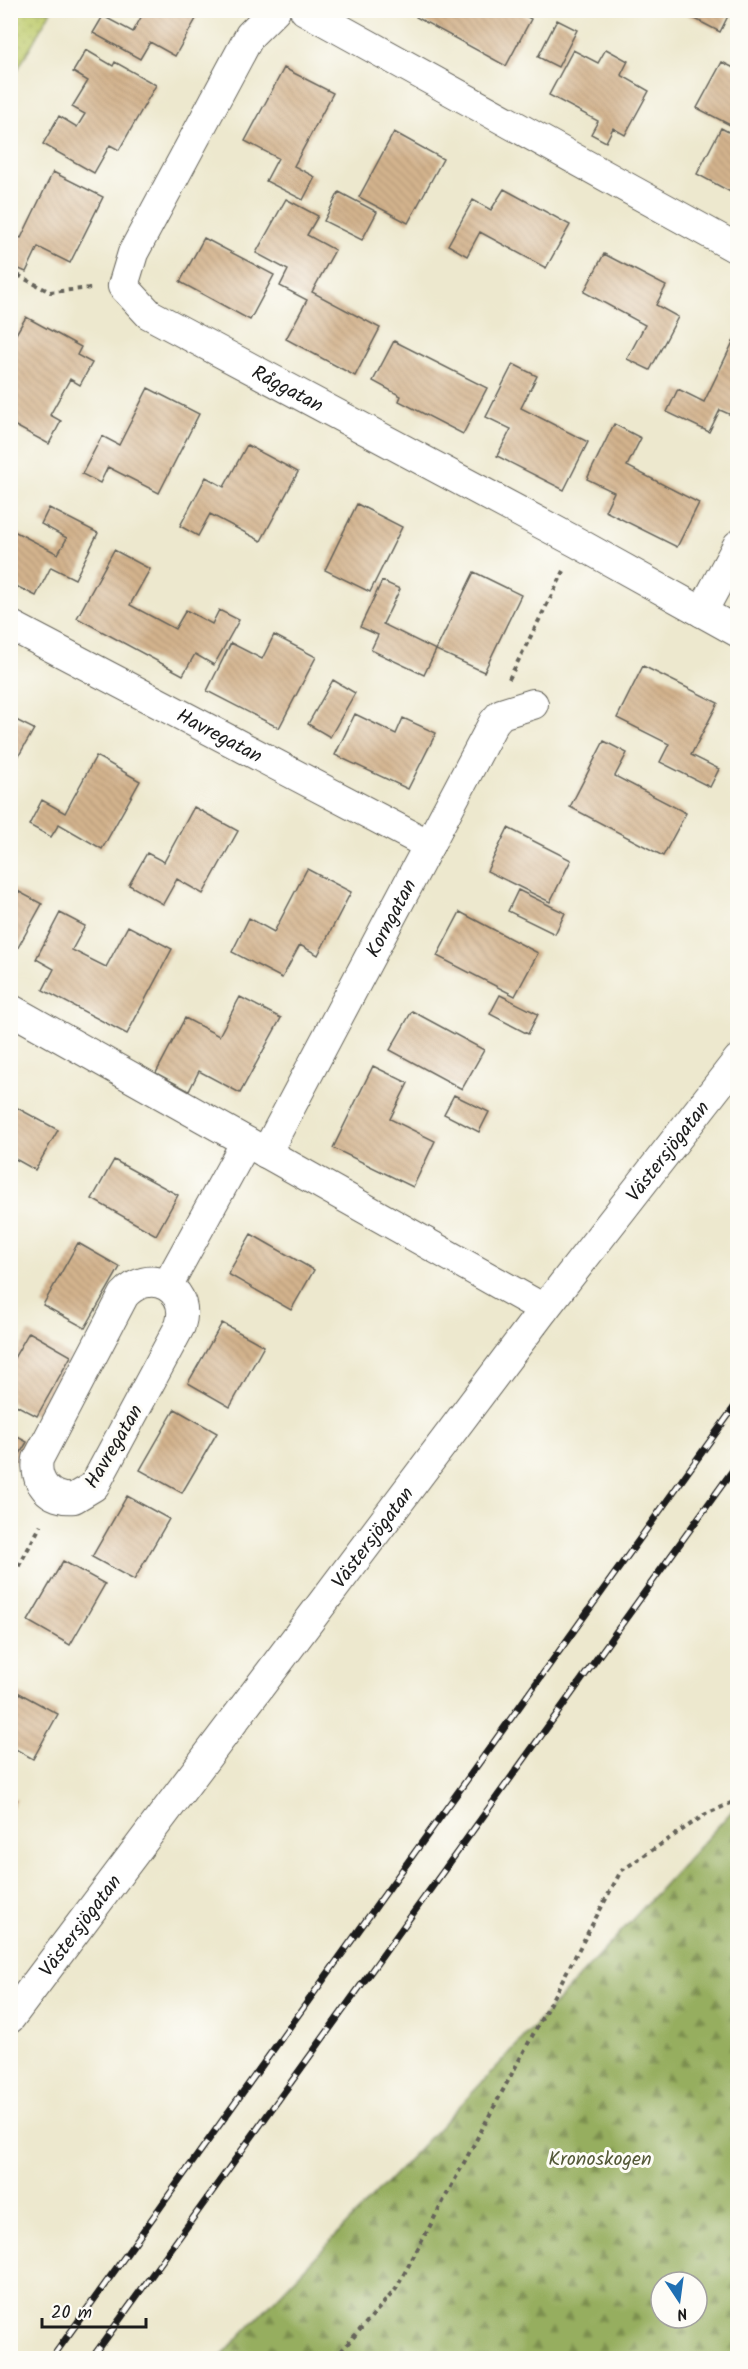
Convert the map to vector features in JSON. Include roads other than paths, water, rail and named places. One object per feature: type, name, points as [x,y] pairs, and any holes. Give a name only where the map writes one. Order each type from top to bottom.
[{"type":"street","name":"Råggatan","points":[[275,10],[250,35],[133,253],[123,286],[149,314],[578,543],[738,632]]},
{"type":"street","points":[[305,10],[738,249]]},
{"type":"street","points":[[702,612],[738,545]]},
{"type":"street","name":"Havregatan","points":[[10,625],[429,845]]},
{"type":"street","name":"Korngatan","points":[[256,1148],[429,845],[494,722],[501,714],[523,707]]},
{"type":"street","points":[[10,1009],[544,1309]]},
{"type":"street","name":"Västersjögatan","points":[[10,2018],[544,1309],[738,1060]]},
{"type":"street","points":[[167,1286],[256,1148]]},
{"type":"street","name":"Havregatan","points":[[144,1282],[158,1282],[167,1286],[175,1291],[182,1304],[180,1326],[93,1488],[74,1498],[56,1497],[39,1480],[36,1466],[40,1452],[124,1295],[144,1282]]},
{"type":"railway","points":[[52,2358],[738,1402]]},
{"type":"railway","points":[[92,2358],[738,1463]]},
{"type":"park label","name":"Kronoskogen","points":[[600,2158]]}]
